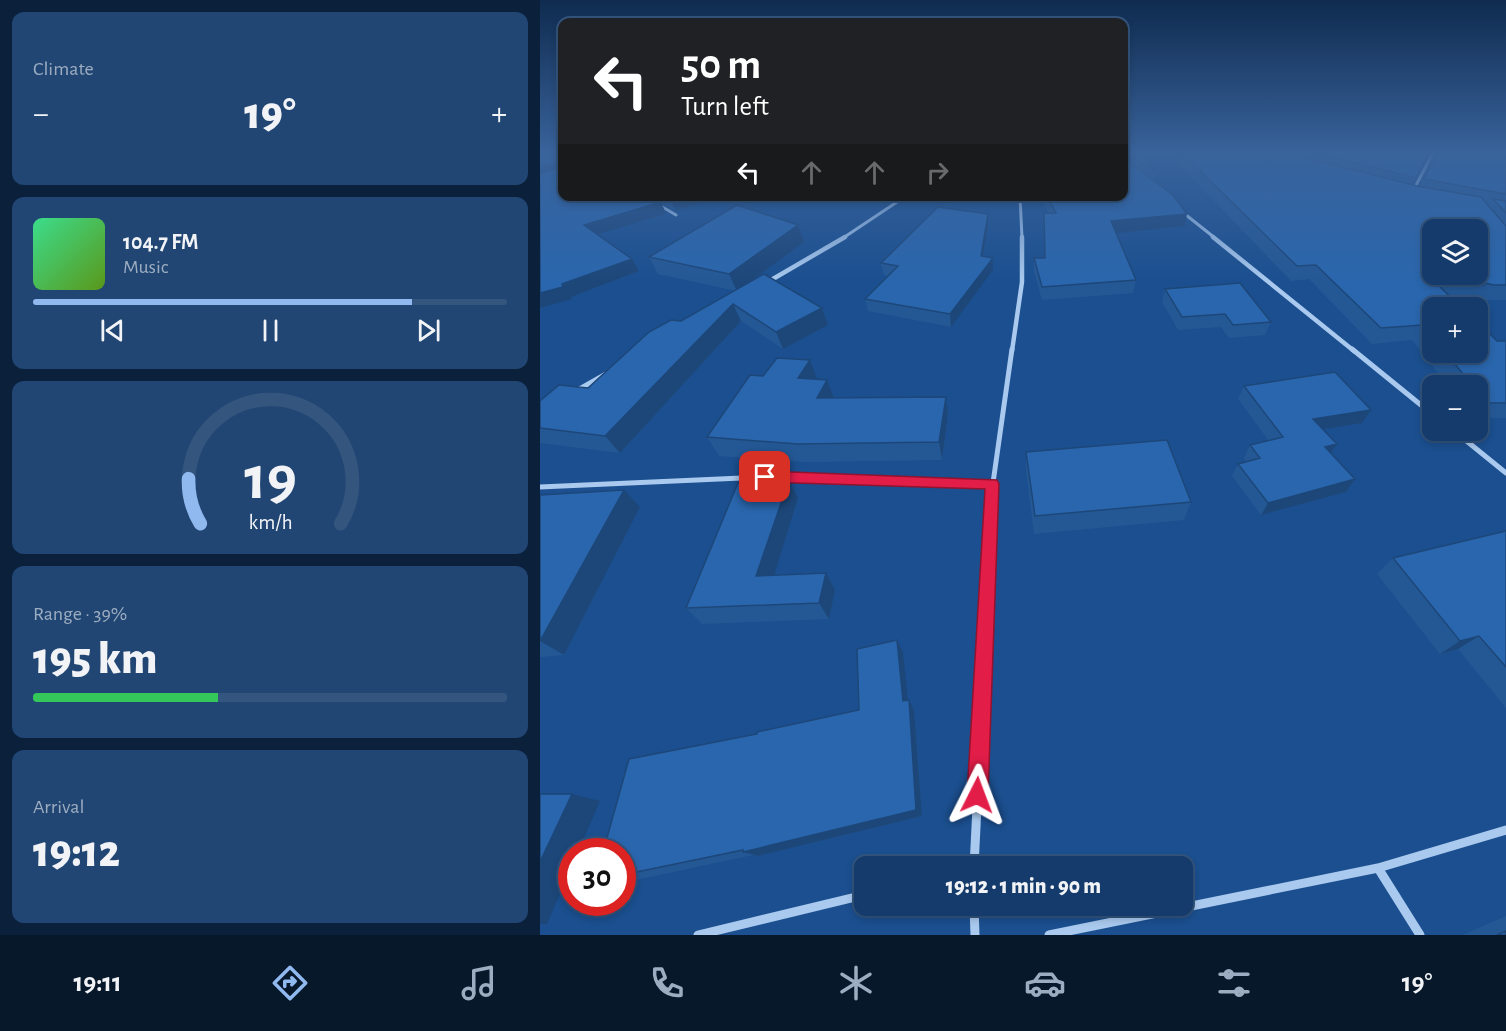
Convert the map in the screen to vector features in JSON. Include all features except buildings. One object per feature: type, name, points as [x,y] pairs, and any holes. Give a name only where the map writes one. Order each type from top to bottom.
[{"type":"street","points":[[652,201],[676,215]]},
{"type":"street","points":[[765,284],[852,233],[899,201]]},
{"type":"street","points":[[975,856],[992,484],[1022,282],[1021,201]]},
{"type":"street","points":[[1179,210],[1422,406]]},
{"type":"street","points":[[571,394],[612,371]]},
{"type":"street","points":[[1467,441],[1506,473]]},
{"type":"street","points":[[540,487],[765,477],[992,484]]},
{"type":"street","points":[[1049,935],[1378,868],[1506,830]]},
{"type":"street","points":[[1378,868],[1420,935]]},
{"type":"street","points":[[698,935],[854,897]]},
{"type":"street","points":[[974,916],[975,935]]},
{"type":"route","points":[[765,477],[992,484],[977,795]]}]
